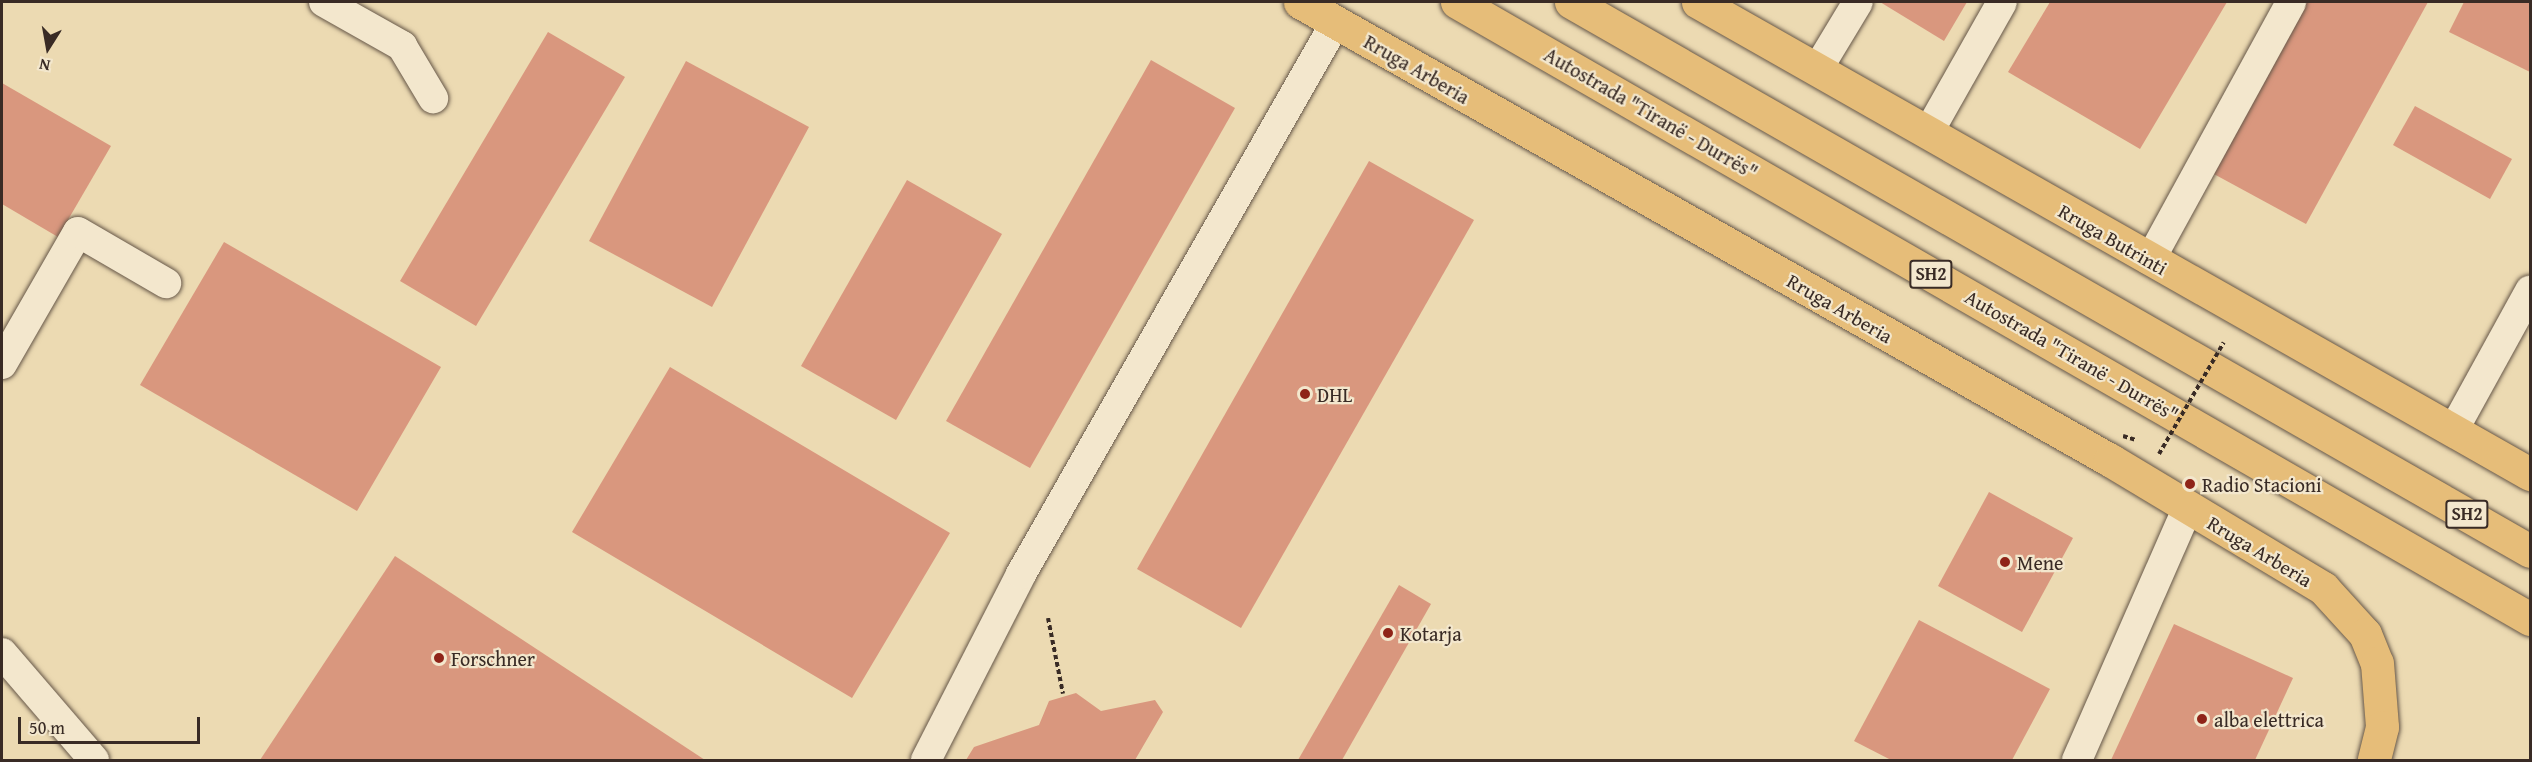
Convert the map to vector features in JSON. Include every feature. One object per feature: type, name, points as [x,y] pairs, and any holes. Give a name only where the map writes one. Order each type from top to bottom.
[{"type":"main road","name":"Rruga Arberia","points":[[1300,2],[2188,507],[2323,588],[2365,634],[2383,698],[2373,760]]},
{"type":"main road","name":"Autostrada \"Tiranë - Durrës\"","points":[[1457,2],[2530,620]]},
{"type":"main road","name":"SH2","points":[[1571,2],[2530,551]]},
{"type":"main road","name":"Rruga Butrinti","points":[[1698,2],[2150,260],[2283,323],[2530,474]]},
{"type":"street","points":[[324,2],[402,46],[433,98]]},
{"type":"street","points":[[1817,70],[1858,2]]},
{"type":"street","points":[[1928,133],[2002,2]]},
{"type":"street","points":[[2150,260],[2291,2]]},
{"type":"street","points":[[926,760],[1021,574],[1336,22]]},
{"type":"street","points":[[2,364],[78,232],[166,283]]},
{"type":"street","points":[[2454,429],[2530,291]]},
{"type":"street","points":[[2077,760],[2188,507]]},
{"type":"street","points":[[2,653],[94,760]]},
{"type":"path","points":[[2159,454],[2224,342]]},
{"type":"path","points":[[1048,618],[1062,694]]},
{"type":"building","points":[[1880,2],[1967,2],[1944,41]]},
{"type":"building","points":[[2050,2],[2227,2],[2140,149],[2008,72]]},
{"type":"building","points":[[2305,2],[2428,2],[2306,224],[2212,173]]},
{"type":"building","points":[[2464,2],[2530,2],[2530,72],[2449,32]]},
{"type":"building","points":[[548,32],[625,77],[476,326],[400,281]]},
{"type":"building","points":[[1151,60],[1235,108],[1030,468],[946,421]]},
{"type":"building","points":[[686,61],[809,127],[712,307],[589,241]]},
{"type":"building","points":[[2,83],[111,146],[58,237],[2,204]]},
{"type":"building","points":[[2415,106],[2512,159],[2490,199],[2393,145]]},
{"type":"building","name":"DHL","points":[[1369,161],[1474,220],[1241,628],[1137,569]]},
{"type":"building","points":[[907,180],[1002,234],[896,420],[801,366]]},
{"type":"building","points":[[224,242],[441,367],[357,511],[140,385]]},
{"type":"building","points":[[670,367],[950,533],[852,698],[572,532]]},
{"type":"building","name":"Mene","points":[[1989,492],[2073,538],[2022,632],[1938,586]]},
{"type":"building","name":"Forschner","points":[[395,556],[705,760],[260,760]]},
{"type":"building","points":[[1399,585],[1431,604],[1342,760],[1298,760]]},
{"type":"building","points":[[1919,620],[2050,689],[2012,760],[1891,760],[1854,741]]},
{"type":"building","name":"alba elettrica","points":[[2174,624],[2293,678],[2255,760],[2111,760]]},
{"type":"building","points":[[1076,693],[1101,711],[1155,700],[1163,712],[1135,760],[966,760],[974,747],[1039,725],[1049,701]]},
{"type":"place","name":"DHL","points":[[1305,394]]},
{"type":"place","name":"Radio Stacioni","points":[[2190,484]]},
{"type":"place","name":"Mene","points":[[2005,562]]},
{"type":"place","name":"Kotarja","points":[[1388,633]]},
{"type":"place","name":"Forschner","points":[[439,658]]},
{"type":"place","name":"alba elettrica","points":[[2202,719]]}]
